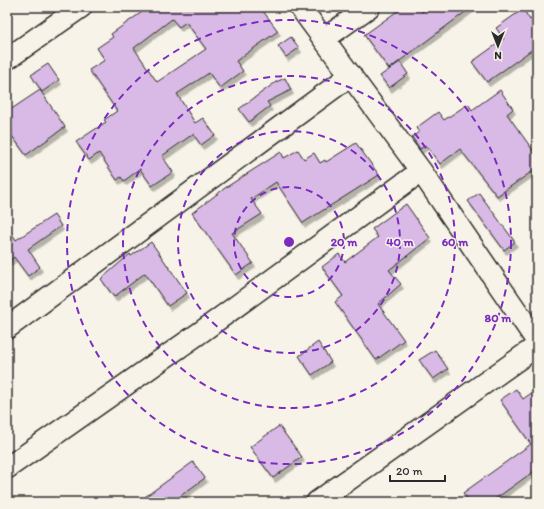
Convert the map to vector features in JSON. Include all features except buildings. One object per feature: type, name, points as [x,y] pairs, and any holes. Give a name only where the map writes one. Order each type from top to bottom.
[{"type":"street","points":[[7,59],[81,7]]},
{"type":"street","points":[[300,7],[421,171],[537,340]]},
{"type":"street","points":[[324,39],[369,7]]},
{"type":"street","points":[[7,328],[351,76]]},
{"type":"street","points":[[7,468],[201,332],[421,171]]},
{"type":"street","points":[[317,502],[537,346]]}]
